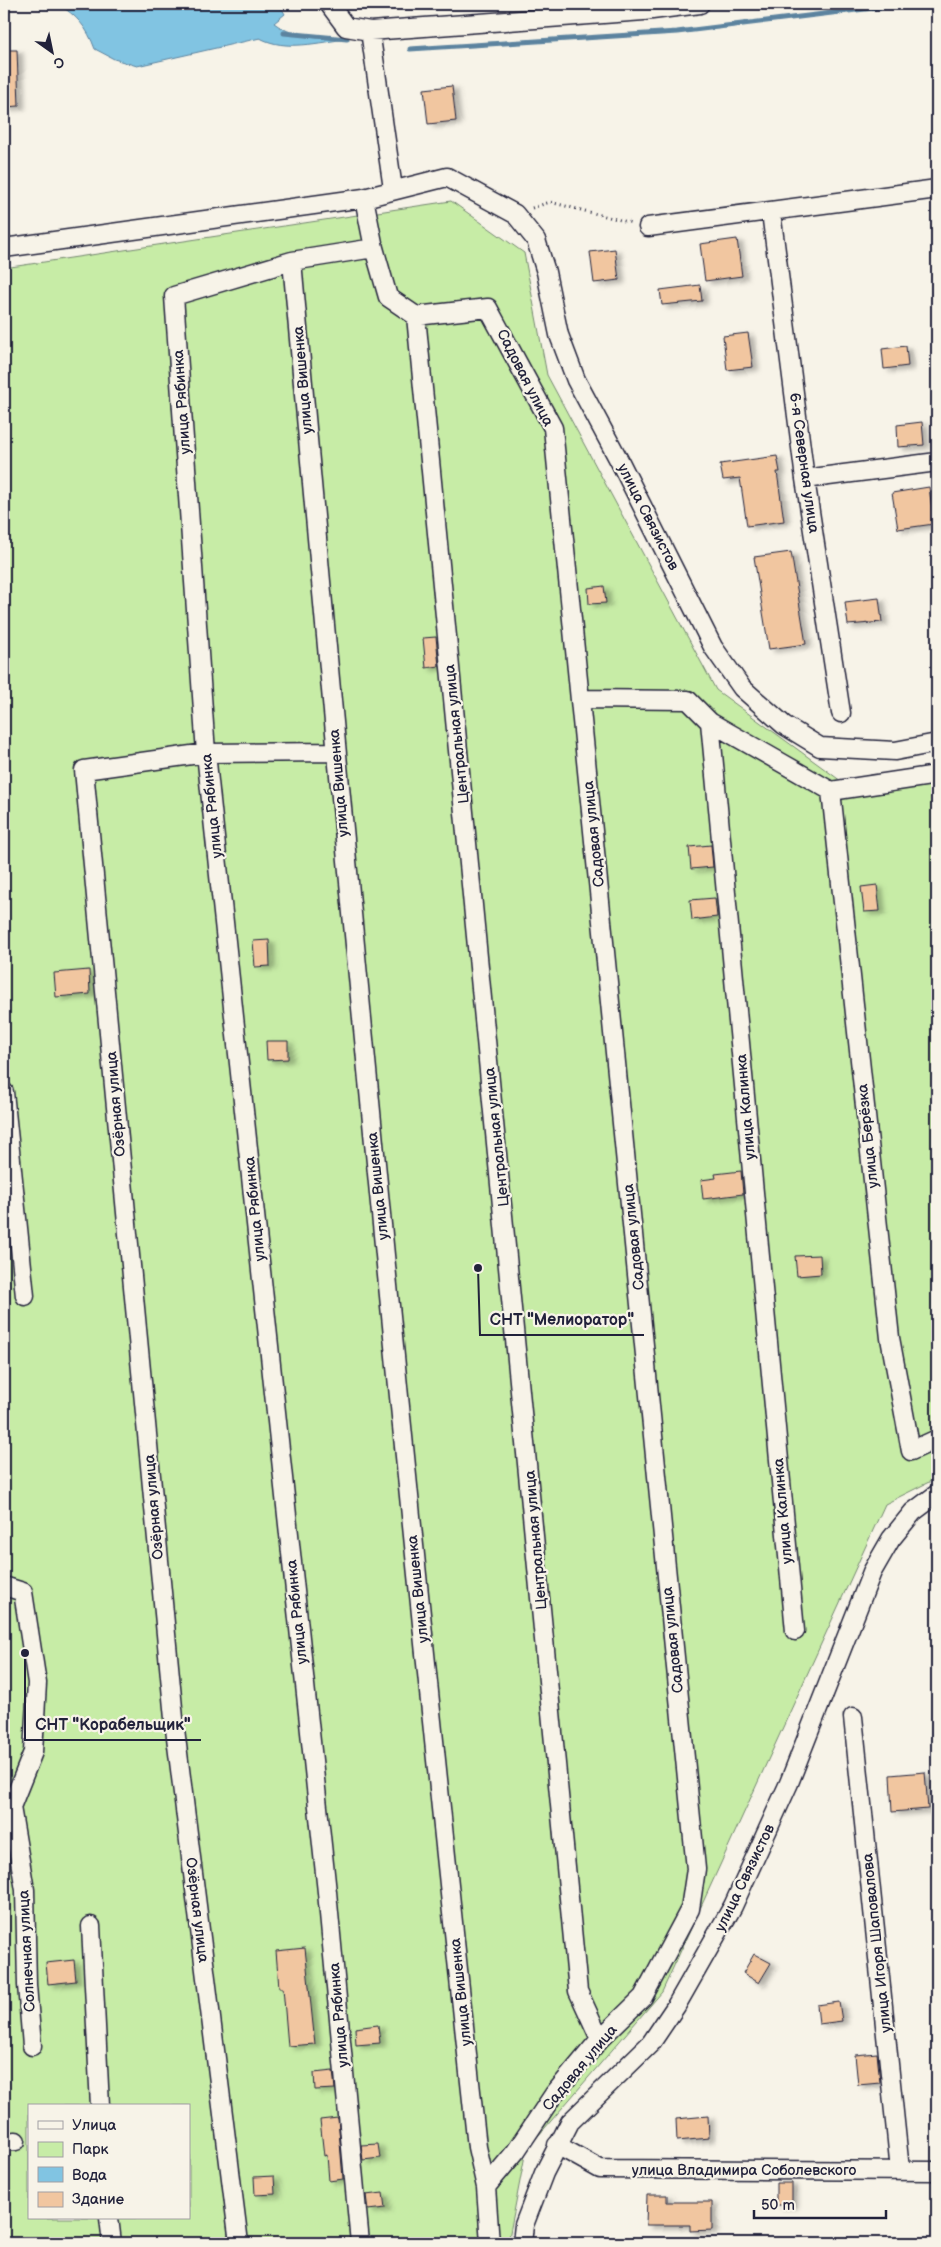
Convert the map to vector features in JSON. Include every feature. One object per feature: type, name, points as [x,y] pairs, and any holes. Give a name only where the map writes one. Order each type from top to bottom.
[{"type":"street","points":[[329,4],[346,27],[370,31],[643,7],[700,4]]},
{"type":"street","points":[[4,248],[364,198],[393,189],[370,31]]},
{"type":"street","name":"улица Связистов","points":[[393,189],[447,177],[515,214],[536,240],[546,272],[559,335],[576,380],[620,462],[713,647],[742,688],[784,725],[820,747],[895,751],[937,743]]},
{"type":"street","points":[[648,227],[937,189]]},
{"type":"street","points":[[364,198],[374,248],[388,296],[416,316]]},
{"type":"street","name":"6-я Северная улица","points":[[771,212],[806,479],[841,713]]},
{"type":"street","points":[[292,261],[374,248]]},
{"type":"street","name":"улица Вишенка","points":[[292,261],[336,752],[426,1674],[477,2147],[486,2187],[490,2243]]},
{"type":"street","name":"улица Рябинка","points":[[292,261],[174,296],[206,754],[327,1892],[360,2243]]},
{"type":"street","name":"Садовая улица","points":[[416,316],[488,308],[552,428],[581,700],[696,1869],[690,1909],[643,1997],[600,2039],[554,2094],[516,2151],[486,2187]]},
{"type":"street","name":"Центральная улица","points":[[416,316],[578,1991],[600,2039]]},
{"type":"street","points":[[806,479],[937,462]]},
{"type":"street","points":[[581,700],[688,700],[710,722],[831,791],[937,775]]},
{"type":"street","name":"улица Калинка","points":[[710,722],[795,1630]]},
{"type":"street","points":[[206,754],[336,752]]},
{"type":"street","name":"Озёрная улица","points":[[206,754],[84,770],[175,1729],[239,2243]]},
{"type":"street","name":"улица Берёзка","points":[[831,791],[890,1338],[911,1451],[937,1439]]},
{"type":"street","points":[[4,1092],[26,1296]]},
{"type":"street","name":"улица Связистов","points":[[522,2243],[524,2225],[557,2145],[570,2122],[651,2043],[702,1963],[733,1906],[789,1783],[872,1572],[891,1539],[913,1512],[937,1494]]},
{"type":"street","name":"Солнечная улица","points":[[4,1586],[24,1592],[37,1683],[33,1752],[8,1809],[25,1890],[32,2046]]},
{"type":"street","name":"улица Игоря Шаповалова","points":[[853,1717],[900,2170]]},
{"type":"street","points":[[91,1926],[100,2104]]},
{"type":"street","name":"улица Владимира Соболевского","points":[[557,2145],[600,2169],[937,2171]]},
{"type":"street","points":[[109,2220],[112,2243]]},
{"type":"path","points":[[515,214],[550,202],[648,227]]},
{"type":"green space","points":[[451,201],[524,253],[547,375],[716,690],[841,781],[937,765],[937,1478],[885,1504],[662,1992],[526,2150],[508,2243],[4,2243],[4,268]]},
{"type":"water","points":[[58,4],[279,4],[285,14],[274,23],[283,29],[309,37],[347,39],[292,45],[270,42],[260,38],[137,66],[114,59],[95,49],[89,34],[81,23]]},
{"type":"building","points":[[4,50],[17,50],[19,106],[4,107]]},
{"type":"building","points":[[452,86],[456,121],[428,124],[424,89]]},
{"type":"building","points":[[737,239],[742,276],[705,281],[700,244]]},
{"type":"building","points":[[615,249],[619,280],[594,283],[590,252]]},
{"type":"building","points":[[700,285],[702,301],[662,305],[660,290]]},
{"type":"building","points":[[748,333],[753,367],[727,370],[723,336]]},
{"type":"building","points":[[906,346],[908,366],[884,369],[882,349]]},
{"type":"building","points":[[922,422],[924,445],[898,447],[897,425]]},
{"type":"building","points":[[777,456],[780,472],[777,472],[784,521],[747,526],[740,478],[723,480],[720,464]]},
{"type":"building","points":[[929,487],[934,524],[898,529],[892,493]]},
{"type":"building","points":[[791,552],[806,644],[769,649],[754,557]]},
{"type":"building","points":[[604,586],[606,603],[589,604],[588,588]]},
{"type":"building","points":[[879,598],[882,622],[848,625],[845,602]]},
{"type":"building","points":[[436,637],[439,666],[426,668],[423,638]]},
{"type":"building","points":[[711,845],[713,867],[691,869],[689,847]]},
{"type":"building","points":[[877,885],[880,911],[864,912],[861,887]]},
{"type":"building","points":[[715,898],[717,917],[692,920],[690,900]]},
{"type":"building","points":[[269,940],[270,966],[255,967],[253,941]]},
{"type":"building","points":[[89,970],[90,994],[56,997],[54,973]]},
{"type":"building","points":[[266,1041],[288,1041],[288,1059],[267,1060]]},
{"type":"building","points":[[741,1171],[743,1194],[703,1199],[701,1180],[716,1178],[715,1174]]},
{"type":"building","points":[[820,1255],[821,1274],[797,1276],[795,1256]]},
{"type":"building","points":[[925,1772],[928,1809],[892,1812],[890,1775]]},
{"type":"building","points":[[305,1948],[315,2044],[288,2046],[283,1988],[279,1988],[276,1951]]},
{"type":"building","points":[[754,1954],[771,1963],[759,1983],[743,1973]]},
{"type":"building","points":[[74,1960],[76,1981],[48,1984],[46,1963]]},
{"type":"building","points":[[839,2002],[842,2021],[819,2024],[817,2005]]},
{"type":"building","points":[[378,2025],[380,2043],[356,2045],[355,2028]]},
{"type":"building","points":[[877,2053],[880,2083],[858,2085],[855,2055]]},
{"type":"building","points":[[333,2071],[335,2089],[315,2090],[314,2073]]},
{"type":"building","points":[[708,2116],[709,2138],[677,2141],[676,2119]]},
{"type":"building","points":[[338,2118],[343,2179],[329,2181],[327,2155],[324,2156],[320,2120]]},
{"type":"building","points":[[378,2144],[380,2158],[363,2160],[361,2145]]},
{"type":"building","points":[[274,2176],[275,2194],[255,2195],[254,2177]]},
{"type":"building","points":[[776,2183],[792,2183],[792,2205],[776,2205]]},
{"type":"building","points":[[383,2193],[385,2208],[368,2210],[366,2195]]},
{"type":"building","points":[[647,2195],[667,2195],[667,2202],[712,2202],[712,2230],[690,2231],[690,2225],[646,2225]]},
{"type":"waterway","points":[[410,49],[677,32],[906,4]]},
{"type":"waterway","points":[[284,33],[347,39]]},
{"type":"place","name":"СНТ \"Мелиоратор\"","points":[[478,1268]]},
{"type":"place","name":"СНТ \"Корабельщик\"","points":[[25,1653]]}]
